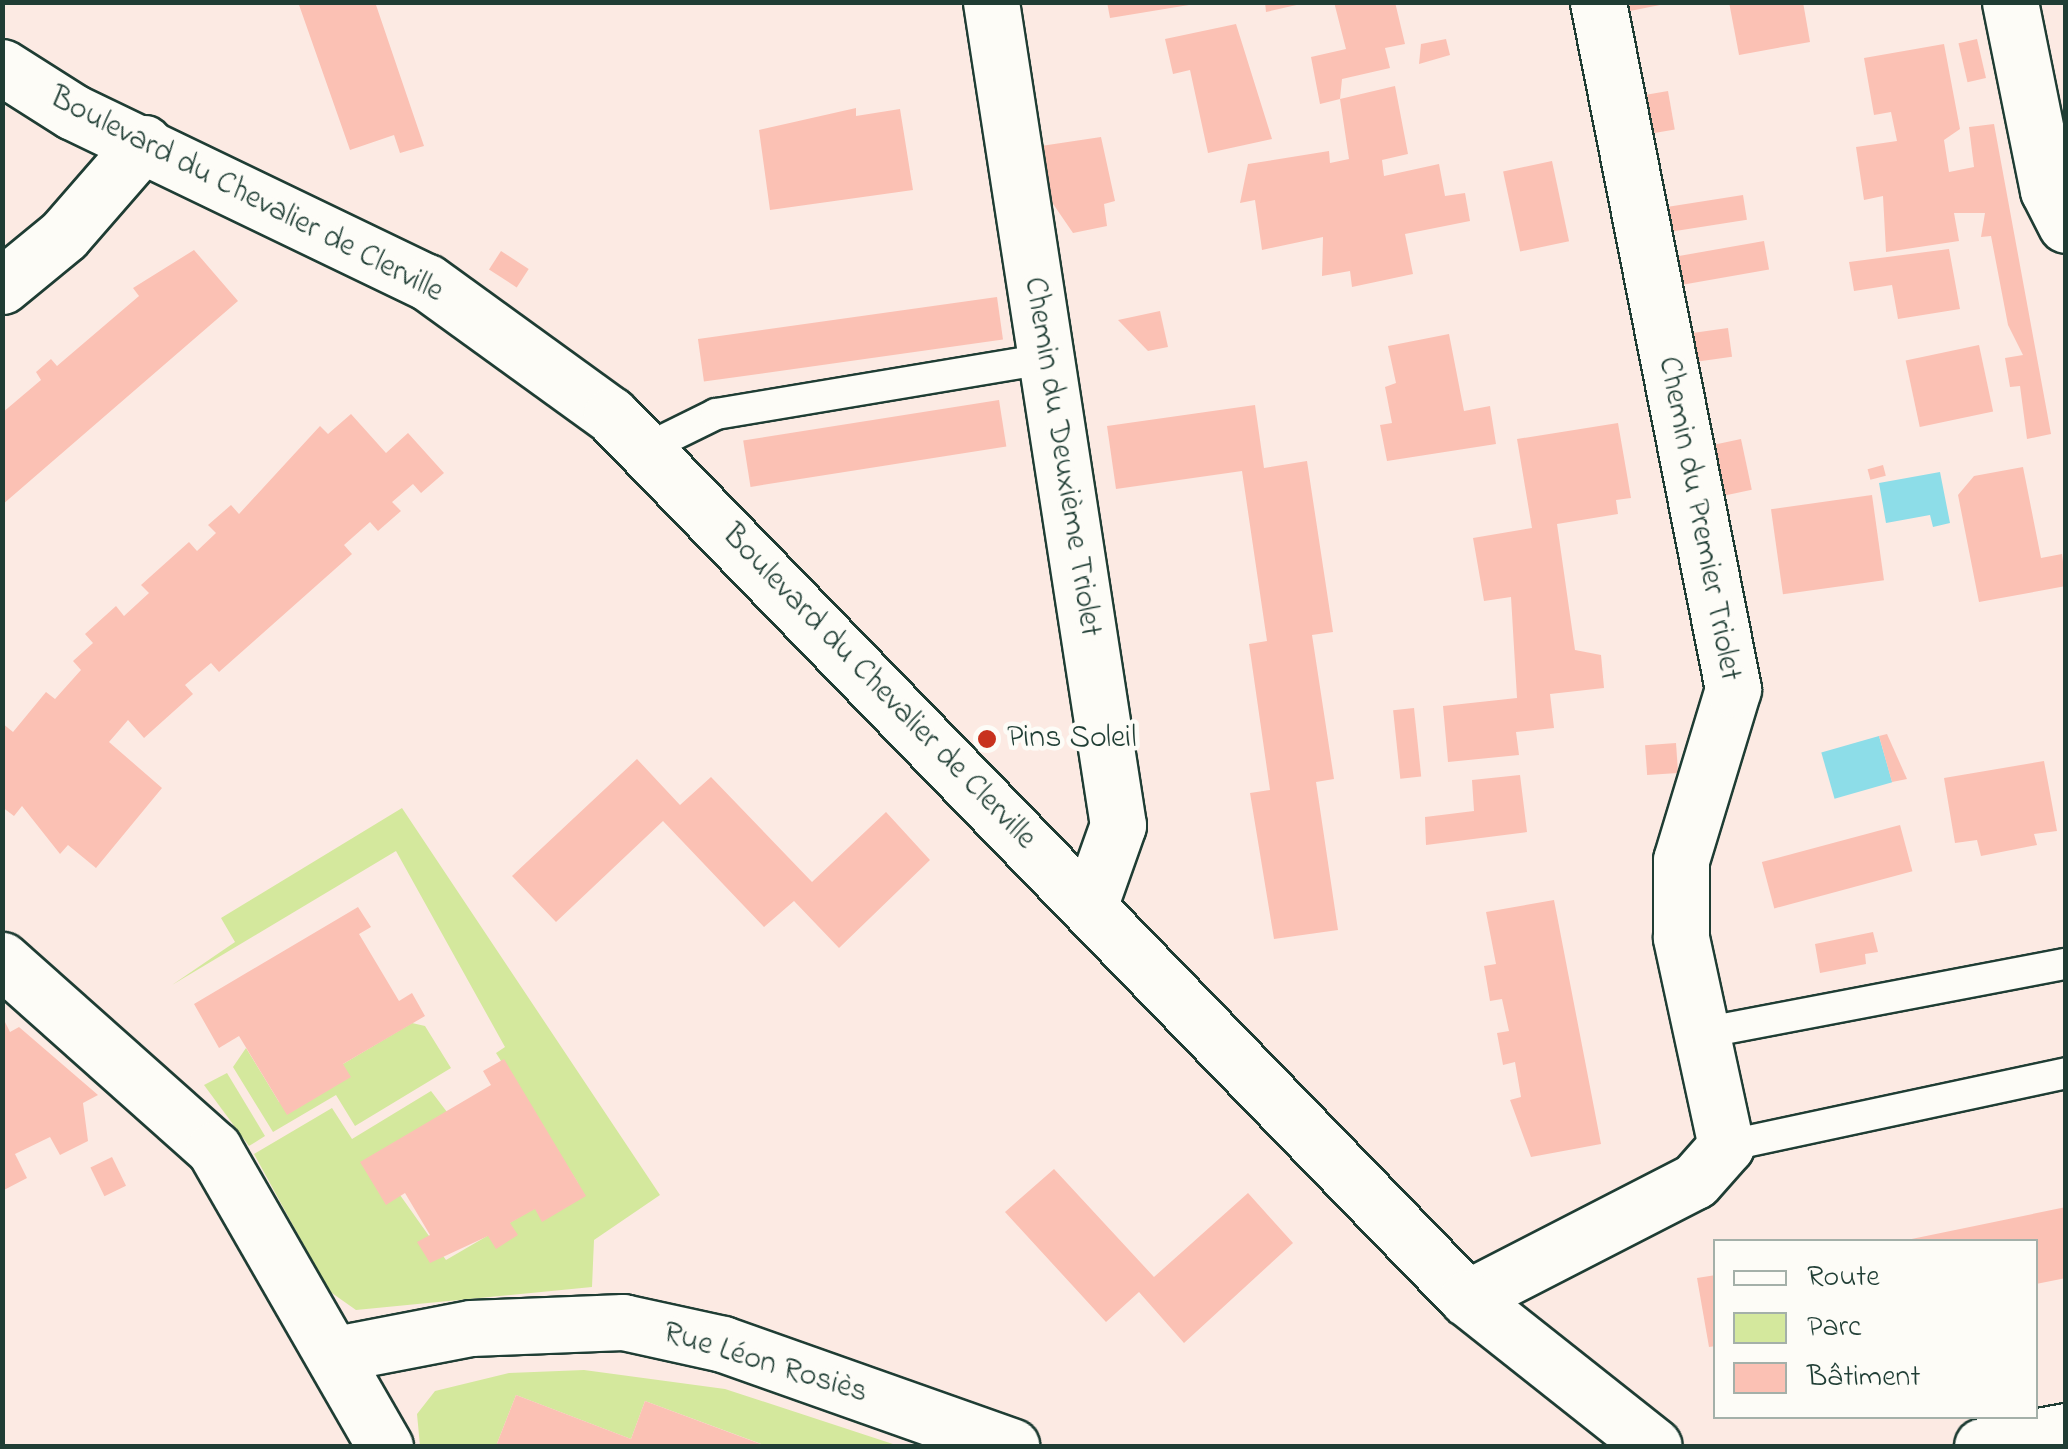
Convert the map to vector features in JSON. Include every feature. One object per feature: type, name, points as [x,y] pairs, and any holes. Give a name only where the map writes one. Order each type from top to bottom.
[{"type":"street","name":"Chemin du Deuxième Triolet","points":[[991,2],[1118,825],[1089,906]]},
{"type":"street","name":"Chemin du Premier Triolet","points":[[1598,2],[1733,688],[1681,860],[1681,937],[1708,1032],[1726,1146]]},
{"type":"street","points":[[2010,2],[2048,190],[2066,225]]},
{"type":"street","name":"Boulevard du Chevalier de Clerville","points":[[2,67],[144,144],[427,282],[565,376],[645,449],[1467,1298],[1654,1446]]},
{"type":"street","points":[[2,286],[64,235],[144,144]]},
{"type":"street","points":[[2,960],[214,1149],[336,1354],[385,1446]]},
{"type":"street","points":[[1467,1298],[1695,1181],[1726,1146]]},
{"type":"street","name":"Rue Léon Rosiès","points":[[336,1354],[526,1321],[623,1322],[722,1344],[1011,1446]]},
{"type":"street","points":[[1982,1446],[2066,1431]]},
{"type":"lane","points":[[645,449],[716,414],[1046,359]]},
{"type":"lane","points":[[1708,1032],[2066,964]]},
{"type":"lane","points":[[1726,1146],[2066,1073]]},
{"type":"green space","points":[[402,808],[660,1195],[594,1240],[592,1287],[356,1310],[329,1291],[254,1154],[332,1108],[352,1139],[431,1091],[447,1112],[400,1195],[446,1260],[578,1183],[496,1053],[505,1047],[396,851],[172,985],[235,942],[221,918]]},
{"type":"green space","points":[[412,1023],[425,1026],[451,1068],[355,1126],[336,1095],[273,1132],[233,1067],[246,1048],[279,1102]]},
{"type":"green space","points":[[227,1073],[265,1136],[249,1146],[204,1085]]},
{"type":"green space","points":[[584,1370],[725,1389],[899,1446],[767,1446],[645,1401],[631,1439],[516,1395],[496,1446],[420,1446],[417,1414],[435,1391],[509,1373]]},
{"type":"water","points":[[1940,472],[1950,523],[1933,527],[1930,515],[1886,523],[1879,483]]},
{"type":"water","points":[[1879,736],[1892,782],[1835,799],[1821,753]]},
{"type":"building","points":[[298,2],[375,2],[424,146],[400,153],[394,135],[350,150]]},
{"type":"building","points":[[1107,2],[1195,2],[1195,4],[1110,18]]},
{"type":"building","points":[[1265,2],[1301,2],[1301,4],[1266,12]]},
{"type":"building","points":[[1334,2],[1395,2],[1405,44],[1385,48],[1390,68],[1342,79],[1340,99],[1320,104],[1311,57],[1346,49]]},
{"type":"building","points":[[1624,2],[1665,2],[1665,4],[1625,12]]},
{"type":"building","points":[[1729,2],[1803,2],[1810,42],[1739,55]]},
{"type":"building","points":[[1236,24],[1272,139],[1208,153],[1190,70],[1173,74],[1165,39]]},
{"type":"building","points":[[1446,39],[1450,55],[1419,64],[1421,44]]},
{"type":"building","points":[[1977,39],[1986,78],[1967,82],[1958,43]]},
{"type":"building","points":[[1944,44],[1960,129],[1944,140],[1949,172],[1974,167],[1969,127],[1994,124],[2051,434],[2027,439],[2020,386],[2010,387],[2005,358],[2023,355],[2008,325],[1991,236],[1981,237],[1985,213],[1954,213],[1959,241],[1886,252],[1883,196],[1864,200],[1856,147],[1897,141],[1891,112],[1874,115],[1864,58]]},
{"type":"building","points":[[1395,86],[1408,154],[1382,160],[1384,176],[1439,164],[1445,196],[1465,193],[1470,221],[1405,234],[1413,274],[1352,287],[1350,271],[1322,276],[1323,237],[1262,250],[1255,200],[1240,203],[1248,164],[1329,151],[1330,163],[1349,159],[1340,99]]},
{"type":"building","points":[[1668,91],[1675,129],[1647,134],[1640,96]]},
{"type":"building","points":[[856,108],[856,116],[900,109],[913,190],[770,210],[759,130]]},
{"type":"building","points":[[1101,137],[1115,201],[1104,204],[1107,226],[1073,233],[1049,198],[1041,146]]},
{"type":"building","points":[[1552,161],[1569,241],[1520,252],[1503,171]]},
{"type":"building","points":[[1743,195],[1747,220],[1666,233],[1662,208]]},
{"type":"building","points":[[1764,241],[1769,270],[1675,286],[1670,257]]},
{"type":"building","points":[[1949,249],[1960,309],[1898,319],[1892,285],[1854,291],[1849,262]]},
{"type":"building","points":[[194,250],[238,301],[2,505],[2,413],[41,380],[36,372],[51,359],[57,366],[139,296],[133,288]]},
{"type":"building","points":[[501,251],[529,269],[517,287],[489,269]]},
{"type":"building","points":[[997,297],[1003,340],[704,382],[698,339]]},
{"type":"building","points":[[1160,311],[1168,347],[1148,351],[1118,320]]},
{"type":"building","points":[[1728,328],[1732,357],[1687,363],[1683,334]]},
{"type":"building","points":[[1449,334],[1464,411],[1490,406],[1496,444],[1387,461],[1380,425],[1392,423],[1385,387],[1396,383],[1388,346]]},
{"type":"building","points":[[1979,345],[1993,412],[1920,427],[1906,361]]},
{"type":"building","points":[[999,400],[1006,446],[751,487],[743,441]]},
{"type":"building","points":[[1255,405],[1264,468],[1307,461],[1333,632],[1312,635],[1334,779],[1316,782],[1338,930],[1274,939],[1250,793],[1270,790],[1249,644],[1267,641],[1242,471],[1116,489],[1107,426]]},
{"type":"building","points":[[351,414],[386,453],[408,433],[444,473],[421,493],[413,484],[392,502],[401,511],[378,531],[370,522],[344,545],[352,554],[219,672],[211,663],[185,685],[193,694],[144,738],[128,720],[109,742],[162,788],[96,868],[68,845],[60,854],[22,806],[14,816],[2,807],[2,723],[13,732],[46,692],[55,699],[81,670],[73,661],[93,643],[85,634],[116,606],[124,616],[149,593],[141,585],[189,542],[197,551],[216,533],[208,525],[231,505],[239,514],[320,426],[328,434]]},
{"type":"building","points":[[1618,423],[1631,498],[1616,500],[1618,514],[1557,524],[1575,650],[1601,655],[1604,688],[1550,694],[1554,728],[1516,732],[1519,755],[1448,762],[1443,706],[1517,698],[1511,597],[1484,601],[1473,538],[1532,528],[1517,439]]},
{"type":"building","points":[[1741,439],[1752,490],[1717,497],[1706,446]]},
{"type":"building","points":[[1883,465],[1886,476],[1870,480],[1868,469]]},
{"type":"building","points":[[2023,467],[2041,558],[2062,554],[2066,586],[1979,602],[1958,495],[1974,476]]},
{"type":"building","points":[[1872,495],[1884,580],[1783,594],[1771,509]]},
{"type":"building","points":[[1414,708],[1421,777],[1400,779],[1393,710]]},
{"type":"building","points":[[1887,734],[1907,779],[1892,782],[1879,736]]},
{"type":"building","points":[[1676,743],[1678,773],[1647,775],[1645,745]]},
{"type":"building","points":[[637,759],[680,805],[711,777],[812,882],[886,812],[930,860],[839,948],[794,901],[764,927],[663,821],[556,922],[512,876]]},
{"type":"building","points":[[2044,761],[2057,831],[2034,834],[2037,845],[1981,856],[1977,840],[1955,843],[1944,778]]},
{"type":"building","points":[[1520,775],[1527,832],[1426,845],[1425,817],[1474,811],[1472,780]]},
{"type":"building","points":[[1900,825],[1912,871],[1774,908],[1762,862]]},
{"type":"building","points":[[1554,900],[1601,1144],[1531,1157],[1510,1100],[1521,1097],[1515,1062],[1503,1065],[1497,1033],[1509,1031],[1502,999],[1490,1001],[1484,966],[1496,964],[1486,912]]},
{"type":"building","points":[[358,907],[371,927],[359,934],[399,1001],[412,993],[425,1016],[343,1064],[351,1077],[287,1115],[239,1036],[219,1048],[194,1004]]},
{"type":"building","points":[[1873,932],[1878,952],[1865,954],[1866,964],[1820,973],[1815,944]]},
{"type":"building","points":[[2,1016],[10,1032],[19,1027],[98,1095],[83,1103],[88,1141],[60,1155],[50,1137],[15,1154],[27,1178],[2,1191]]},
{"type":"building","points":[[504,1059],[586,1196],[542,1222],[535,1209],[510,1223],[518,1235],[496,1249],[488,1236],[430,1263],[417,1242],[430,1235],[405,1193],[386,1205],[360,1162],[491,1085],[483,1071]]},
{"type":"building","points":[[112,1157],[126,1186],[104,1196],[90,1168]]},
{"type":"building","points":[[1054,1169],[1154,1277],[1248,1193],[1293,1243],[1184,1343],[1139,1292],[1106,1322],[1005,1212]]},
{"type":"building","points":[[2066,1207],[2066,1278],[2038,1284],[2038,1239],[1911,1239]]},
{"type":"building","points":[[1713,1275],[1713,1346],[1709,1347],[1697,1278]]},
{"type":"building","points":[[516,1395],[631,1439],[645,1401],[766,1446],[496,1446]]},
{"type":"place","name":"Pins Soleil","points":[[987,739]]}]
